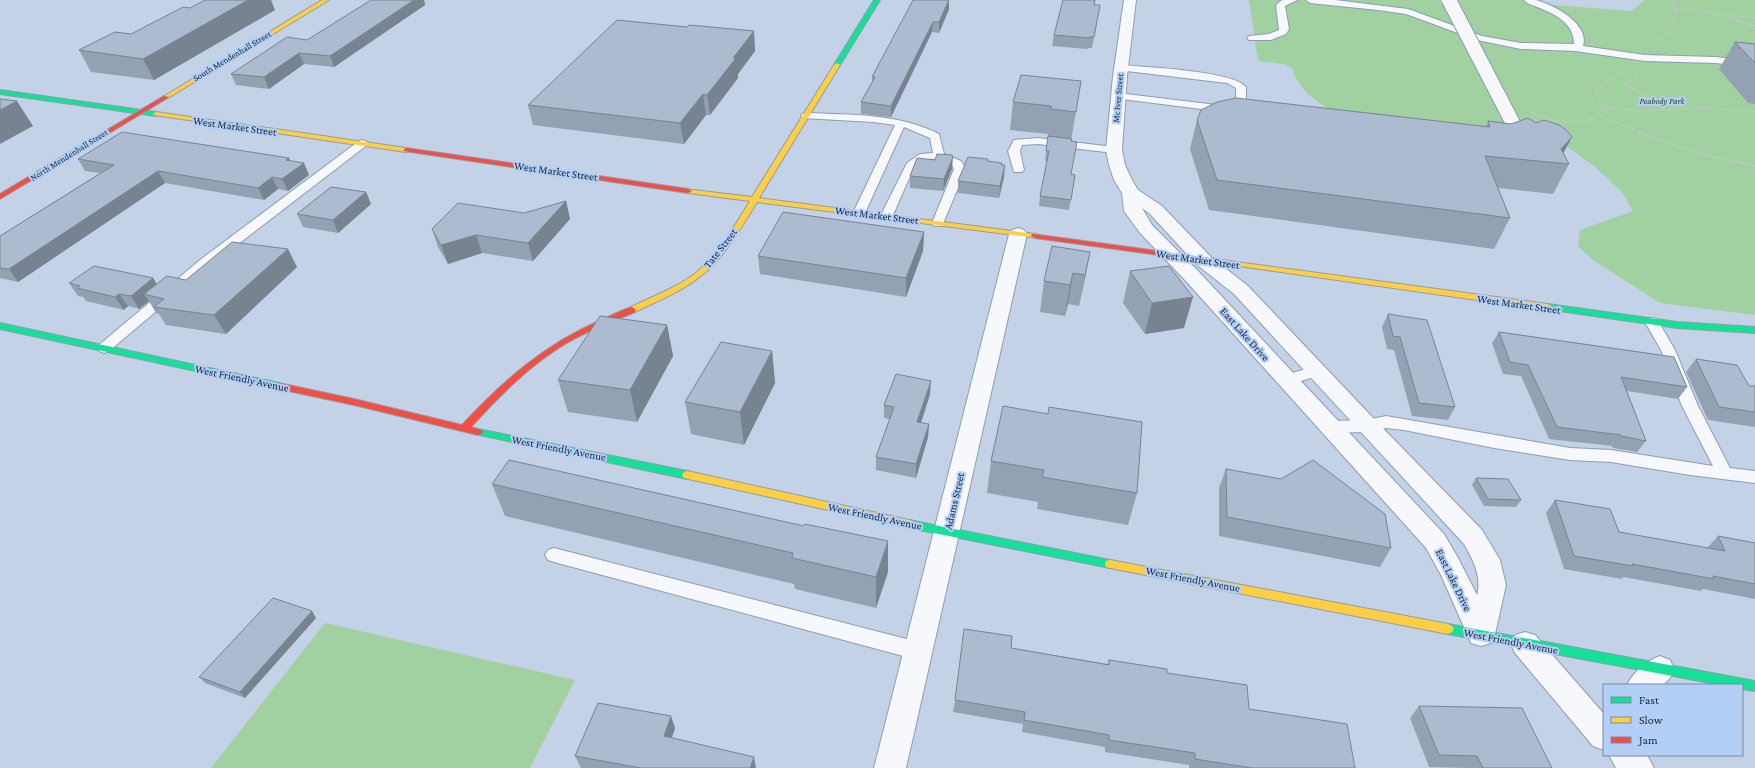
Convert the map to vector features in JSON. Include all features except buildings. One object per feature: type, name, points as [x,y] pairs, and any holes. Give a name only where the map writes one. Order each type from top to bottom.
[{"type":"main road","name":"South Mendenhall Street","points":[[138,112],[326,0]]},
{"type":"main road","name":"Tate Street","points":[[463,429],[491,399],[528,366],[553,348],[597,325],[666,293],[700,274],[724,247],[877,0]]},
{"type":"main road","name":"West Market Street","points":[[0,92],[754,200],[938,223],[1652,322],[1755,330]]},
{"type":"main road","name":"North Mendenhall Street","points":[[0,197],[138,112]]},
{"type":"main road","points":[[1677,325],[1739,339]]},
{"type":"main road","name":"West Friendly Avenue","points":[[0,326],[354,402],[463,429],[622,460],[947,532],[1481,634],[1651,677],[1732,684]]},
{"type":"main road","name":"West Friendly Avenue","points":[[1743,685],[1755,686]]},
{"type":"street","name":"Mc Iver Street","points":[[1130,0],[1118,96],[1114,150],[1117,165],[1123,180],[1131,193],[1156,210],[1203,260]]},
{"type":"street","points":[[1450,0],[1522,141]]},
{"type":"street","name":"Mc Iver Street","points":[[1131,193],[1133,211],[1146,229],[1171,256]]},
{"type":"street","name":"Adams Street","points":[[890,768],[1018,234]]},
{"type":"street","name":"East Lake Drive","points":[[1171,256],[1192,276],[1435,541],[1453,572],[1481,634]]},
{"type":"street","name":"East Lake Drive","points":[[1203,260],[1241,290],[1367,426],[1473,537],[1487,560],[1493,585],[1481,634]]},
{"type":"street","points":[[1525,644],[1603,735]]},
{"type":"street","points":[[1625,756],[1638,768]]},
{"type":"street","points":[[1640,756],[1646,768]]},
{"type":"lane","points":[[1252,38],[1271,37],[1283,32],[1284,29],[1280,5],[1287,1],[1293,0]]},
{"type":"lane","points":[[1310,0],[1361,3],[1408,12],[1466,33],[1521,46],[1575,48],[1645,58],[1716,60],[1755,65]]},
{"type":"lane","points":[[1528,0],[1549,8],[1568,20],[1577,32],[1580,39],[1575,48]]},
{"type":"lane","points":[[1118,96],[1225,109],[1238,107],[1241,104],[1241,87],[1230,81],[1218,78],[1121,68]]},
{"type":"lane","points":[[806,116],[900,123],[925,130],[935,136],[939,156]]},
{"type":"lane","points":[[860,213],[900,123]]},
{"type":"lane","points":[[1018,170],[1014,152],[1018,142],[1038,140],[1114,150]]},
{"type":"lane","points":[[104,348],[206,263],[363,143]]},
{"type":"lane","points":[[886,217],[911,165],[924,156],[939,156],[957,163],[960,169],[938,223]]},
{"type":"lane","points":[[1652,322],[1668,350],[1690,406],[1724,473]]},
{"type":"lane","points":[[1287,380],[1316,370]]},
{"type":"lane","points":[[1330,427],[1367,426],[1386,422],[1404,424],[1494,442],[1562,453],[1611,456],[1690,469],[1755,477]]},
{"type":"lane","points":[[554,555],[918,651]]},
{"type":"path","points":[[1603,107],[1597,94],[1598,88],[1616,75],[1646,62],[1643,50],[1658,41],[1675,23],[1676,14],[1673,0]]},
{"type":"path","points":[[1675,8],[1755,18]]},
{"type":"path","points":[[1712,13],[1755,26]]},
{"type":"path","points":[[1627,70],[1638,74],[1627,82],[1626,84],[1628,86],[1648,98],[1689,109]]},
{"type":"path","points":[[1528,107],[1531,112],[1540,116],[1564,122],[1594,118],[1599,115],[1603,107]]},
{"type":"path","points":[[1603,107],[1642,111],[1711,108],[1755,112]]},
{"type":"path","points":[[1599,115],[1659,141],[1696,153],[1755,166]]},
{"type":"green space","name":"Peabody Park","points":[[1249,0],[1537,0],[1541,4],[1631,11],[1645,0],[1755,0],[1755,315],[1660,303],[1593,260],[1578,246],[1580,230],[1633,211],[1622,192],[1594,166],[1563,144],[1338,115],[1310,96],[1304,90],[1292,68],[1284,64],[1258,61]]},
{"type":"green space","points":[[325,623],[575,680],[530,768],[211,768]]},
{"type":"traffic: fast","points":[[837,65],[877,0]]},
{"type":"traffic: fast","points":[[0,92],[156,114]]},
{"type":"traffic: fast","points":[[1548,307],[1677,325],[1755,330]]},
{"type":"traffic: fast","points":[[0,326],[279,386]]},
{"type":"traffic: fast","points":[[478,432],[687,475]]},
{"type":"traffic: fast","points":[[909,524],[1110,564]]},
{"type":"traffic: fast","points":[[1448,629],[1755,686]]},
{"type":"traffic: slow","points":[[166,97],[326,0]]},
{"type":"traffic: slow","points":[[632,310],[682,285],[699,274],[713,261],[747,212],[837,65]]},
{"type":"traffic: slow","points":[[156,114],[406,150]]},
{"type":"traffic: slow","points":[[688,191],[1035,236]]},
{"type":"traffic: slow","points":[[1217,261],[1548,307]]},
{"type":"traffic: slow","points":[[687,475],[909,524]]},
{"type":"traffic: slow","points":[[1110,564],[1448,629]]},
{"type":"traffic: jam","points":[[0,197],[166,97]]},
{"type":"traffic: jam","points":[[406,150],[688,191]]},
{"type":"traffic: jam","points":[[1035,236],[1217,261]]},
{"type":"traffic: jam","points":[[463,429],[505,386],[540,358],[571,337],[632,310]]},
{"type":"traffic: jam","points":[[279,386],[354,402],[478,432]]}]
